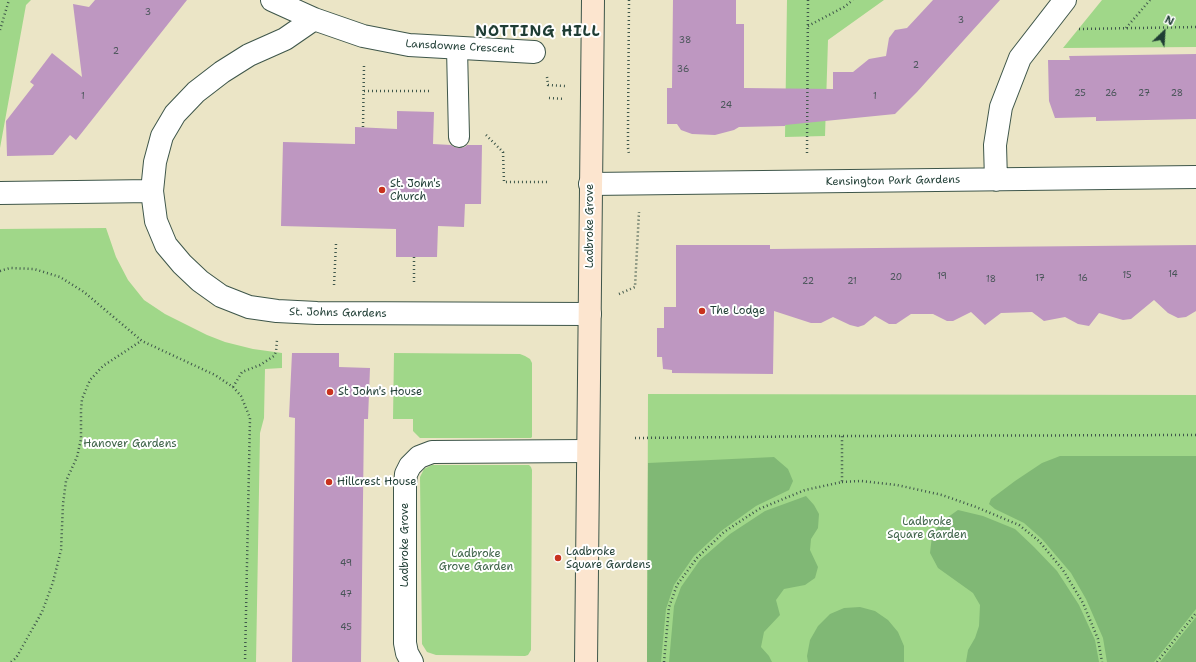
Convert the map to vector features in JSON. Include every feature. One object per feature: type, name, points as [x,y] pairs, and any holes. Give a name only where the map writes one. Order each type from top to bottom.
[{"type":"main road","name":"Ladbroke Grove","points":[[586,662],[593,0]]},
{"type":"street","points":[[272,0],[314,19]]},
{"type":"street","points":[[996,180],[995,145],[1000,107],[1020,58],[1061,5]]},
{"type":"street","name":"Lansdowne Crescent","points":[[314,19],[363,36],[409,45],[534,52]]},
{"type":"street","name":"St. Johns Gardens","points":[[314,19],[285,39],[249,55],[222,72],[196,92],[175,114],[162,136],[155,162],[152,192],[156,221],[166,245],[191,273],[221,296],[249,307],[277,312],[333,314],[590,314]]},
{"type":"street","name":"Kensington Park Gardens","points":[[590,184],[996,180],[1196,176]]},
{"type":"street","points":[[0,193],[152,192]]},
{"type":"street","name":"Ladbroke Grove","points":[[412,662],[406,653],[405,643],[405,485],[406,474],[410,466],[419,457],[432,452],[588,451]]},
{"type":"lane","points":[[457,48],[459,137]]},
{"type":"path","points":[[0,30],[9,0]]},
{"type":"path","points":[[629,0],[628,148],[639,211],[635,287]]},
{"type":"path","points":[[807,182],[808,0]]},
{"type":"path","points":[[808,26],[844,7],[853,0]]},
{"type":"path","points":[[1125,28],[1150,0]]},
{"type":"path","points":[[1061,5],[1078,29],[1196,27]]},
{"type":"path","points":[[363,36],[363,127]]},
{"type":"path","points":[[548,79],[548,85],[565,86]]},
{"type":"path","points":[[621,89],[628,89]]},
{"type":"path","points":[[549,98],[564,99]]},
{"type":"path","points":[[333,314],[336,244]]},
{"type":"path","points":[[414,257],[414,289]]},
{"type":"path","points":[[0,271],[10,268],[34,269],[60,277],[84,292],[142,341],[215,375],[233,386],[241,396],[250,418],[245,662]]},
{"type":"path","points":[[233,386],[242,372],[260,365],[274,356],[276,352],[277,312]]},
{"type":"path","points":[[11,662],[16,658],[42,612],[53,582],[61,550],[63,504],[66,481],[77,457],[81,438],[82,399],[90,380],[103,366],[142,341]]},
{"type":"path","points":[[635,438],[1196,435]]},
{"type":"path","points":[[842,436],[842,482]]},
{"type":"path","points":[[664,662],[669,607],[677,585],[697,558],[724,532],[759,509],[804,490],[842,482],[861,481],[897,485],[942,496],[976,507],[1019,525],[1039,541],[1063,570],[1083,603],[1098,639],[1102,662]]},
{"type":"path","points":[[1157,662],[1196,613]]},
{"type":"green space","points":[[0,0],[31,0],[26,5],[0,148]]},
{"type":"green space","points":[[787,0],[884,0],[828,40],[825,136],[785,137]]},
{"type":"green space","points":[[1102,0],[1196,0],[1196,47],[1063,48]]},
{"type":"green space","name":"Hanover Gardens","points":[[106,228],[116,257],[128,280],[144,300],[165,314],[207,335],[225,342],[253,349],[282,353],[282,368],[265,369],[264,418],[260,433],[256,662],[0,662],[0,229]]},
{"type":"green space","points":[[394,353],[520,354],[530,359],[532,363],[532,437],[420,438],[413,431],[413,419],[393,419]]},
{"type":"green space","name":"Ladbroke Square Garden","points":[[648,394],[1196,395],[1196,662],[647,662]]},
{"type":"green space","points":[[1060,456],[1196,456],[1196,609],[1154,662],[1107,662],[1103,638],[1086,599],[1071,573],[1042,539],[1024,523],[995,509],[989,504],[991,499],[1015,481],[1042,463]]},
{"type":"green space","points":[[774,457],[788,469],[793,481],[789,490],[756,506],[721,531],[694,556],[674,585],[666,609],[661,662],[647,662],[648,463]]},
{"type":"green space","name":"Ladbroke Grove Garden","points":[[432,465],[529,465],[531,467],[531,650],[528,655],[436,655],[427,652],[422,644],[420,477],[424,469]]},
{"type":"green space","points":[[806,496],[814,505],[819,514],[818,528],[811,539],[810,550],[818,567],[815,578],[805,585],[784,589],[776,600],[780,615],[764,632],[761,647],[772,662],[669,662],[674,606],[681,587],[700,560],[730,534],[765,511]]},
{"type":"green space","points":[[958,510],[983,516],[1015,529],[1057,571],[1079,605],[1095,640],[1099,662],[966,662],[968,650],[975,638],[979,626],[980,605],[973,593],[938,568],[930,553],[932,536],[941,522]]},
{"type":"green space","points":[[860,607],[875,611],[888,620],[898,632],[904,646],[904,662],[808,662],[807,656],[810,640],[818,626],[830,614],[844,608]]},
{"type":"green space","points":[[1196,617],[1196,662],[1160,662]]},
{"type":"building","points":[[95,0],[187,0],[76,140],[70,135],[53,155],[7,156],[6,121],[34,85],[30,82],[52,53],[82,77],[73,4],[89,7]]},
{"type":"building","points":[[673,0],[736,0],[736,24],[744,24],[744,88],[833,89],[833,72],[853,72],[869,59],[886,56],[889,38],[895,30],[907,28],[933,0],[1000,0],[917,92],[895,114],[785,126],[739,127],[734,130],[715,135],[692,134],[681,130],[677,124],[667,124],[667,88],[672,88]]},
{"type":"building","points":[[1196,54],[1196,119],[1096,121],[1096,117],[1055,118],[1049,101],[1048,60],[1070,60],[1069,56]]},
{"type":"building","name":"St. John's Church","points":[[397,111],[434,112],[433,144],[451,145],[459,148],[467,145],[482,145],[481,204],[465,204],[464,227],[438,226],[437,257],[396,257],[396,229],[281,226],[283,142],[355,144],[355,127],[397,129]]},
{"type":"building","points":[[676,245],[770,245],[770,249],[1196,245],[1196,311],[1186,317],[1178,318],[1168,313],[1154,300],[1131,319],[1123,320],[1099,313],[1089,326],[1078,324],[1065,317],[1044,321],[1032,312],[1001,313],[985,325],[971,312],[953,321],[947,321],[933,314],[911,314],[896,324],[889,324],[875,316],[864,325],[858,327],[833,317],[821,323],[811,323],[774,311],[773,374],[672,373],[672,370],[663,369],[662,357],[657,357],[657,328],[664,328],[664,307],[676,307]]},
{"type":"building","points":[[292,353],[339,353],[339,367],[370,368],[368,419],[364,419],[361,662],[292,662],[295,418],[289,417]]},
{"type":"place","name":"St. John's Church","points":[[382,190]]},
{"type":"place","name":"The Lodge","points":[[702,311]]},
{"type":"place","name":"St John's House","points":[[330,392]]},
{"type":"place","name":"Hillcrest House","points":[[329,482]]},
{"type":"place","name":"Ladbroke Square Gardens","points":[[558,558]]},
{"type":"district","name":"NOTTING HILL","points":[[538,32]]}]
